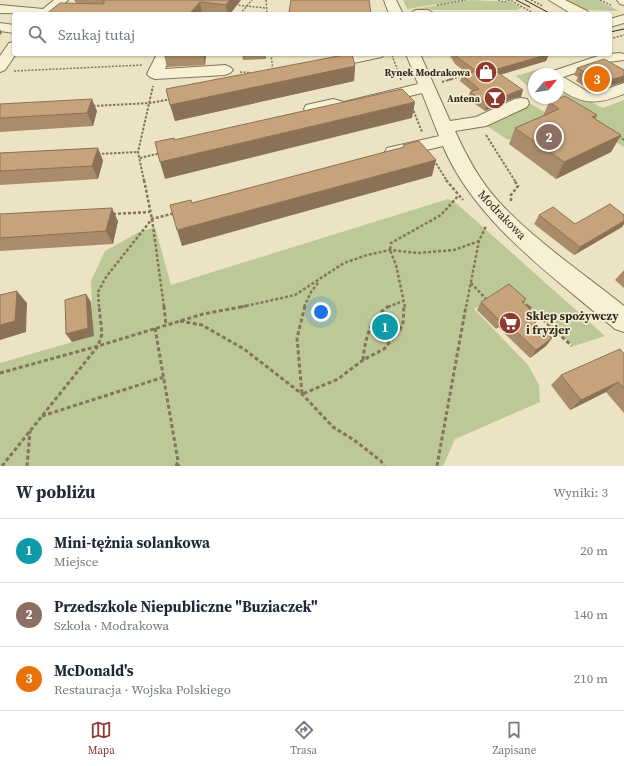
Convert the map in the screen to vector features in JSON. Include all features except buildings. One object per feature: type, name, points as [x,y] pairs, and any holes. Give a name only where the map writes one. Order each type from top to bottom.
[{"type":"street","points":[[0,8],[11,0]]},
{"type":"street","points":[[390,0],[395,12]]},
{"type":"street","points":[[540,0],[563,12]]},
{"type":"street","points":[[555,0],[578,12]]},
{"type":"street","points":[[0,8],[71,10]]},
{"type":"street","points":[[612,22],[624,19]]},
{"type":"street","points":[[0,23],[12,24]]},
{"type":"street","points":[[0,27],[12,29]]},
{"type":"street","points":[[5,69],[12,51]]},
{"type":"street","points":[[311,67],[367,56]]},
{"type":"street","name":"Modrakowa","points":[[414,56],[432,85],[447,133],[459,161],[475,186],[492,208],[519,234],[624,321]]},
{"type":"street","points":[[564,72],[606,58],[622,58]]},
{"type":"street","points":[[159,64],[225,70]]},
{"type":"street","points":[[312,109],[333,104],[344,107],[432,85]]},
{"type":"street","points":[[564,85],[580,95],[588,98],[598,98],[624,88]]},
{"type":"street","points":[[375,157],[427,144],[465,125],[480,122],[521,103]]},
{"type":"path","points":[[242,12],[252,0]]},
{"type":"path","points":[[266,0],[267,12]]},
{"type":"path","points":[[498,0],[504,2],[510,0],[531,12]]},
{"type":"path","points":[[232,5],[266,8]]},
{"type":"path","points":[[612,38],[624,34]]},
{"type":"path","points":[[271,56],[273,72]]},
{"type":"path","points":[[393,56],[427,144],[439,171],[448,183]]},
{"type":"path","points":[[5,69],[159,64],[138,152],[152,219],[166,325]]},
{"type":"path","points":[[225,70],[260,74]]},
{"type":"path","points":[[432,85],[466,75]]},
{"type":"path","points":[[87,106],[150,103],[173,98]]},
{"type":"path","points":[[465,125],[487,136],[518,186],[511,195],[511,202]]},
{"type":"path","points":[[613,132],[624,140]]},
{"type":"path","points":[[92,154],[138,152]]},
{"type":"path","points":[[140,158],[162,152]]},
{"type":"path","points":[[302,394],[338,379],[363,360],[384,349],[400,330],[404,316],[403,301],[396,265],[390,250],[391,242],[441,215],[458,196]]},
{"type":"path","points":[[2,466],[98,346],[102,334],[98,292],[106,277],[152,219],[182,211]]},
{"type":"path","points":[[111,215],[150,212]]},
{"type":"path","points":[[436,466],[470,283],[479,241],[488,222]]},
{"type":"path","points":[[0,373],[98,346],[203,314],[224,311],[295,295],[322,279],[344,263],[367,255],[390,250],[418,253],[454,250],[479,241]]},
{"type":"path","points":[[302,394],[301,372],[296,354],[298,323],[312,289],[322,279]]},
{"type":"path","points":[[470,283],[487,300],[494,295]]},
{"type":"path","points":[[518,296],[572,346]]},
{"type":"path","points":[[363,360],[364,343],[369,328],[373,322],[387,306],[403,301]]},
{"type":"path","points":[[180,321],[202,325],[244,349],[302,394],[333,427],[359,444],[381,461],[384,466]]},
{"type":"path","points":[[155,328],[178,461],[176,466],[182,466]]},
{"type":"path","points":[[41,416],[164,377]]},
{"type":"path","points":[[28,466],[30,431]]},
{"type":"green space","points":[[403,0],[462,0],[407,9]]},
{"type":"green space","points":[[471,0],[511,2],[522,8],[516,10],[408,10]]},
{"type":"green space","points":[[564,0],[598,0],[619,11],[584,10]]},
{"type":"green space","points":[[528,72],[528,86],[516,76]]},
{"type":"green space","points":[[571,92],[603,108],[624,100],[624,147],[555,104],[564,104],[564,94]]},
{"type":"green space","points":[[528,103],[550,115],[547,123],[508,140],[484,124]]},
{"type":"green space","points":[[448,199],[456,203],[605,336],[574,346],[507,287],[474,309],[528,365],[539,385],[540,402],[455,439],[443,466],[0,466],[0,363],[93,336],[91,281],[105,251],[139,232],[155,227],[171,285]]},
{"type":"tram line","points":[[516,0],[530,7]]},
{"type":"tram line","points":[[525,0],[547,12]]},
{"type":"tram line","points":[[612,32],[624,29]]},
{"type":"place","name":"Rynek Modrakowa","points":[[486,72]]},
{"type":"place","name":"McDonald's","points":[[597,79]]},
{"type":"place","name":"Antena","points":[[495,98]]},
{"type":"place","name":"Przedszkole Niepubliczne \"Buziaczek\"","points":[[549,137]]},
{"type":"place","name":"Sklep spożywczy i fryzjer","points":[[510,323]]},
{"type":"place","name":"Mini-tężnia solankowa","points":[[385,327]]}]
